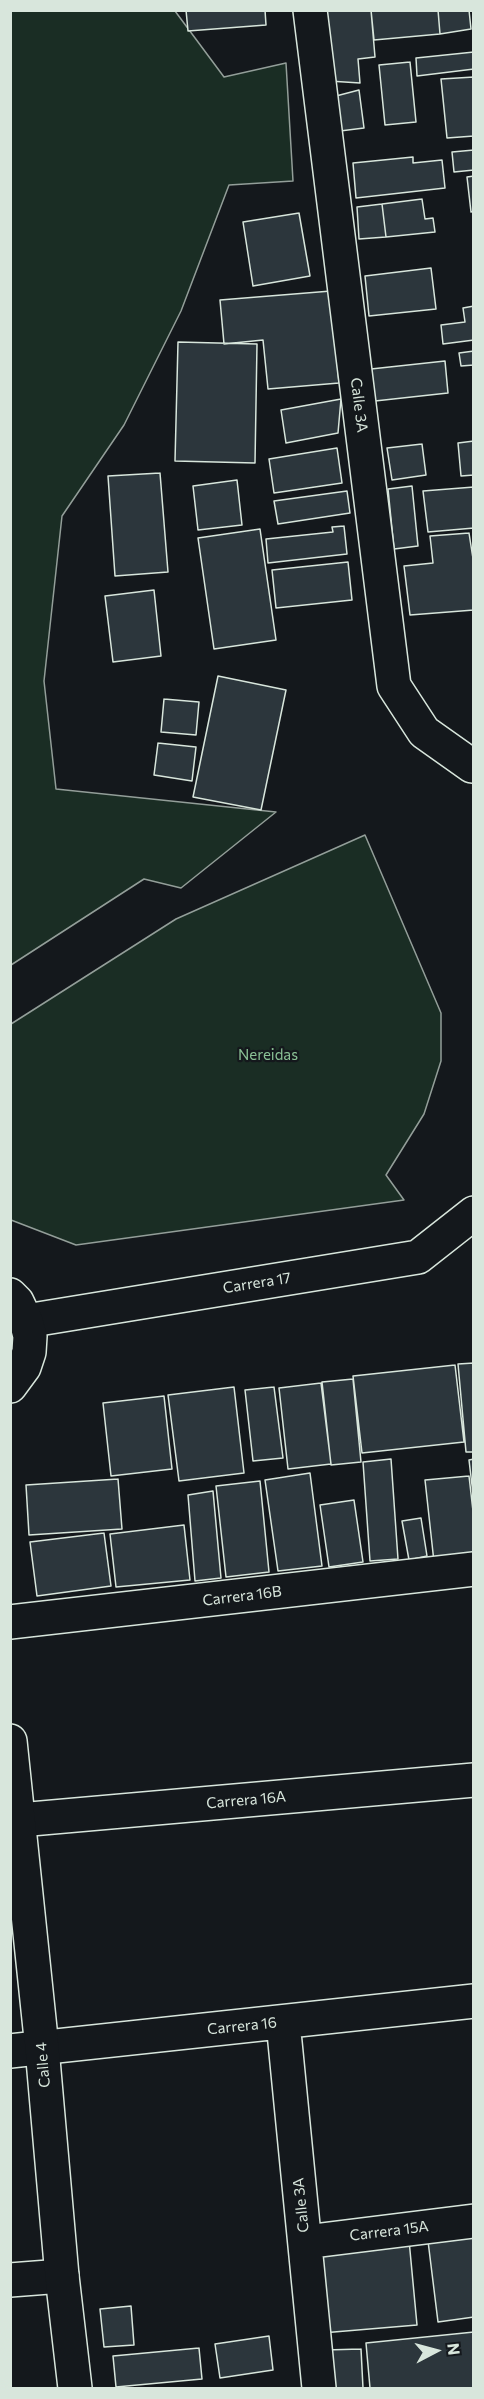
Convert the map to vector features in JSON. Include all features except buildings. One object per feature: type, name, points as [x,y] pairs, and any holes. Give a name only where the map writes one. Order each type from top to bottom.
[{"type":"street","name":"Calle 3A","points":[[310,10],[394,686],[424,732],[473,769]]},
{"type":"street","name":"Carrera 17","points":[[18,1308],[418,1257],[474,1213]]},
{"type":"street","points":[[10,1386],[24,1366],[29,1352],[30,1336],[18,1308]]},
{"type":"street","name":"Carrera 16B","points":[[10,1622],[474,1569]]},
{"type":"street","name":"Calle 4","points":[[10,1741],[19,1820],[26,2049],[62,2276],[75,2388]]},
{"type":"street","name":"Carrera 16A","points":[[19,1820],[474,1780]]},
{"type":"street","name":"Carrera 16","points":[[26,2049],[474,2001]]},
{"type":"street","name":"Calle 3A","points":[[283,2022],[319,2388]]},
{"type":"street","name":"Carrera 15A","points":[[304,2242],[474,2221]]},
{"type":"street","points":[[10,2280],[62,2276]]},
{"type":"green space","points":[[11,11],[175,11],[224,77],[286,63],[293,181],[229,185],[181,311],[124,425],[62,516],[44,681],[56,789],[276,812],[181,888],[144,879],[11,965]]},
{"type":"green space","name":"Nereidas","points":[[365,835],[441,1013],[441,1061],[424,1114],[386,1175],[404,1200],[76,1245],[11,1220],[11,1024],[176,919]]}]
